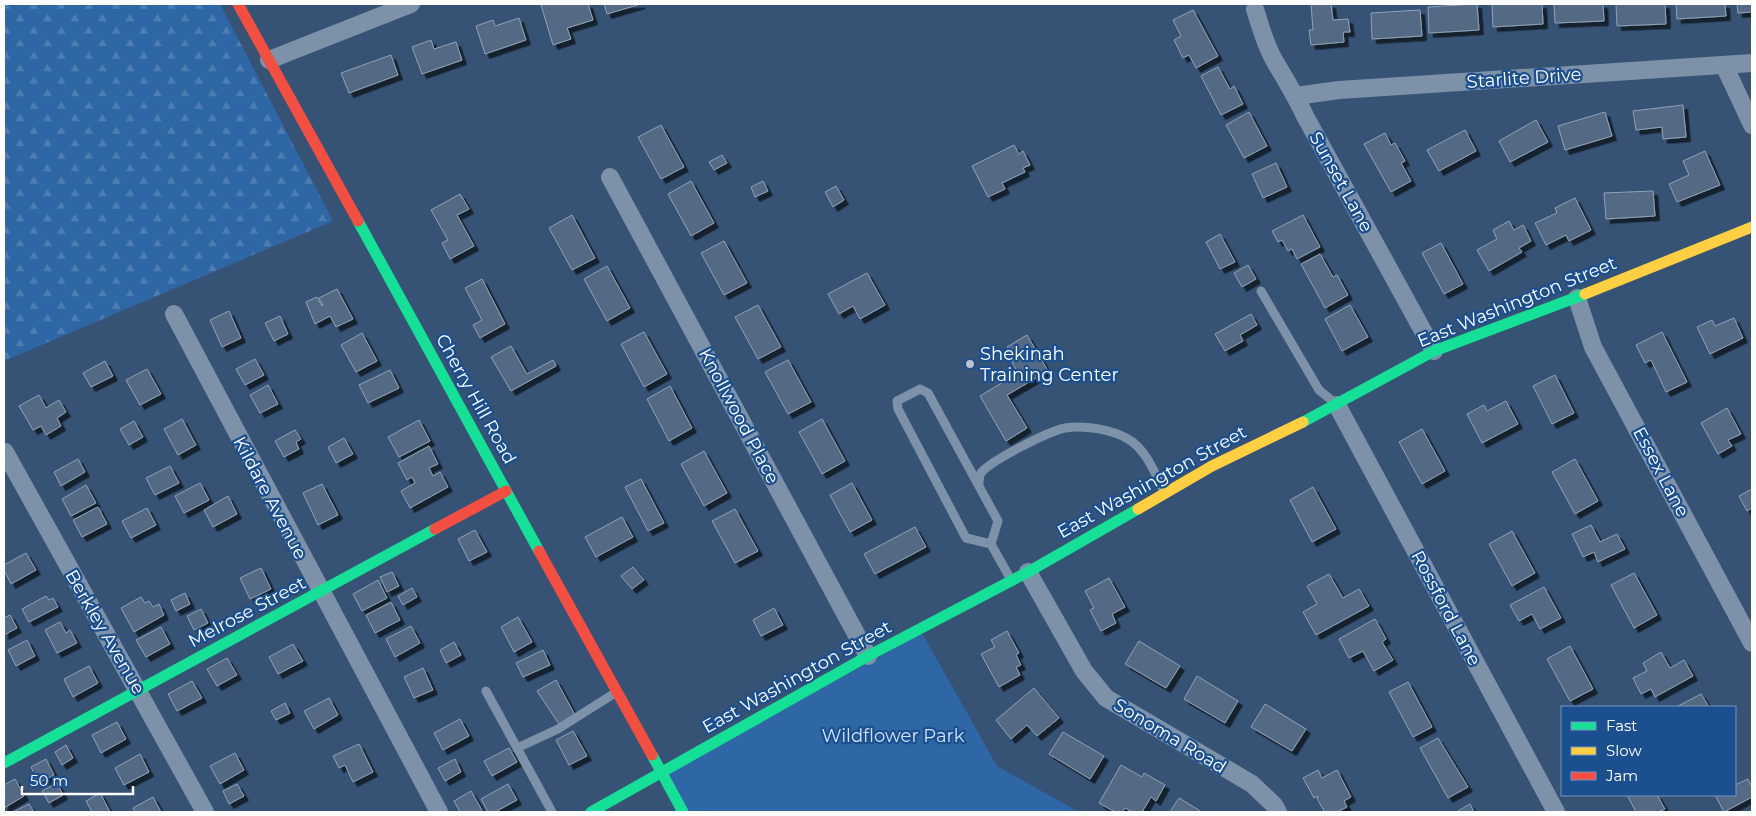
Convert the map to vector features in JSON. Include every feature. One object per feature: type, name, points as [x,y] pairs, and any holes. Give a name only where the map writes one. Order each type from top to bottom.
[{"type":"street","name":"Cherry Hill Road","points":[[238,4],[683,812]]},
{"type":"street","points":[[269,60],[412,4]]},
{"type":"street","name":"Sunset Lane","points":[[1256,9],[1262,32],[1274,59],[1296,96],[1305,116],[1434,351]]},
{"type":"street","name":"Starlite Drive","points":[[1296,96],[1339,90],[1752,63]]},
{"type":"street","points":[[1724,65],[1752,125]]},
{"type":"street","name":"Knollwood Place","points":[[610,177],[868,656]]},
{"type":"street","name":"East Washington Street","points":[[591,812],[868,656],[1012,581],[1235,454],[1337,405],[1434,351],[1577,298],[1752,227]]},
{"type":"street","name":"Essex Lane","points":[[1577,298],[1593,347],[1752,643]]},
{"type":"street","name":"Kildare Avenue","points":[[174,314],[320,592],[439,812]]},
{"type":"street","name":"Rossford Lane","points":[[1337,405],[1556,812]]},
{"type":"street","name":"Berkley Avenue","points":[[5,452],[19,481],[138,690],[204,812]]},
{"type":"street","name":"Melrose Street","points":[[4,764],[506,491]]},
{"type":"street","name":"Sonoma Road","points":[[1028,572],[1084,672],[1106,698],[1252,784],[1274,805],[1278,812]]},
{"type":"lane","points":[[1261,291],[1319,390],[1337,405]]},
{"type":"lane","points":[[991,544],[966,538],[898,409],[897,401],[920,389],[928,393],[998,521],[991,544],[1012,581]]},
{"type":"lane","points":[[979,484],[980,475],[988,466],[1043,436],[1065,428],[1109,430],[1130,439],[1141,451],[1165,494]]},
{"type":"lane","points":[[486,691],[552,812]]},
{"type":"lane","points":[[517,748],[558,729],[616,692]]},
{"type":"green space","points":[[4,4],[220,4],[333,221],[4,361]]},
{"type":"green space","name":"Wildflower Park","points":[[922,633],[997,766],[1079,812],[688,812],[667,774]]},
{"type":"building","points":[[588,4],[593,20],[567,28],[571,39],[553,45],[541,5]]},
{"type":"building","points":[[604,4],[641,4],[607,14]]},
{"type":"building","points":[[1311,4],[1331,4],[1333,20],[1348,19],[1350,32],[1343,32],[1344,42],[1311,45],[1309,30],[1313,30]]},
{"type":"building","points":[[1477,4],[1479,30],[1429,33],[1428,7]]},
{"type":"building","points":[[1492,4],[1542,4],[1543,24],[1493,27]]},
{"type":"building","points":[[1554,4],[1603,4],[1604,21],[1555,23]]},
{"type":"building","points":[[1616,4],[1665,4],[1666,24],[1617,26]]},
{"type":"building","points":[[1676,4],[1725,4],[1726,16],[1677,19]]},
{"type":"building","points":[[1737,4],[1752,4],[1752,12],[1738,13]]},
{"type":"building","points":[[1193,10],[1218,56],[1196,68],[1189,55],[1183,58],[1174,40],[1181,36],[1173,20]]},
{"type":"building","points":[[1420,10],[1422,36],[1372,39],[1371,13]]},
{"type":"building","points":[[519,18],[526,40],[485,54],[476,26],[493,20],[495,26]]},
{"type":"building","points":[[431,40],[434,49],[456,42],[462,60],[422,74],[412,47]]},
{"type":"building","points":[[391,55],[398,75],[349,93],[341,73]]},
{"type":"building","points":[[1218,67],[1230,89],[1234,86],[1243,104],[1221,115],[1201,76]]},
{"type":"building","points":[[1683,105],[1686,137],[1663,139],[1662,127],[1636,130],[1633,111]]},
{"type":"building","points":[[1249,112],[1267,146],[1244,158],[1226,125]]},
{"type":"building","points":[[1605,112],[1612,136],[1565,150],[1558,126]]},
{"type":"building","points":[[1536,120],[1548,142],[1510,162],[1499,141]]},
{"type":"building","points":[[661,125],[684,167],[661,179],[638,137]]},
{"type":"building","points":[[1465,130],[1476,151],[1439,171],[1427,150]]},
{"type":"building","points":[[1385,133],[1391,145],[1395,143],[1405,161],[1401,163],[1411,181],[1391,192],[1364,144]]},
{"type":"building","points":[[1014,145],[1019,154],[1023,151],[1030,165],[1023,168],[1025,172],[1002,183],[1005,189],[988,197],[972,166]]},
{"type":"building","points":[[1705,151],[1720,185],[1677,202],[1669,184],[1689,175],[1683,161]]},
{"type":"building","points":[[722,155],[727,163],[714,170],[709,162]]},
{"type":"building","points":[[1276,163],[1287,187],[1263,198],[1252,174]]},
{"type":"building","points":[[691,181],[714,223],[691,236],[668,194]]},
{"type":"building","points":[[763,181],[768,191],[755,197],[751,187]]},
{"type":"building","points":[[836,186],[844,200],[833,207],[825,192]]},
{"type":"building","points":[[1653,191],[1655,216],[1606,219],[1604,193]]},
{"type":"building","points":[[460,194],[469,209],[457,215],[474,246],[450,259],[442,243],[448,240],[431,210]]},
{"type":"building","points":[[1575,198],[1591,230],[1569,241],[1566,235],[1546,245],[1535,223],[1557,213],[1555,208]]},
{"type":"building","points":[[572,215],[595,258],[572,270],[549,228]]},
{"type":"building","points":[[1303,215],[1320,247],[1297,259],[1292,249],[1288,251],[1282,240],[1278,242],[1272,231]]},
{"type":"building","points":[[1509,221],[1514,230],[1523,225],[1531,241],[1519,248],[1522,252],[1489,271],[1477,250],[1497,239],[1493,230]]},
{"type":"building","points":[[1220,234],[1235,262],[1220,269],[1206,242]]},
{"type":"building","points":[[724,241],[747,283],[724,295],[701,253]]},
{"type":"building","points":[[1441,243],[1463,284],[1444,294],[1422,253]]},
{"type":"building","points":[[1320,254],[1333,277],[1337,275],[1348,295],[1325,308],[1301,264]]},
{"type":"building","points":[[1248,265],[1256,279],[1242,287],[1234,273]]},
{"type":"building","points":[[607,266],[630,308],[607,321],[584,279]]},
{"type":"building","points":[[867,273],[885,305],[860,319],[853,306],[839,314],[828,294]]},
{"type":"building","points":[[482,279],[505,324],[480,338],[473,325],[482,320],[465,288]]},
{"type":"building","points":[[337,289],[353,319],[336,327],[330,316],[315,324],[306,302],[317,297],[322,306],[319,298]]},
{"type":"building","points":[[758,305],[781,347],[758,359],[735,317]]},
{"type":"building","points":[[1350,305],[1368,337],[1342,351],[1325,319]]},
{"type":"building","points":[[229,311],[241,338],[222,347],[210,320]]},
{"type":"building","points":[[1251,314],[1257,325],[1240,335],[1243,341],[1225,351],[1215,334]]},
{"type":"building","points":[[280,316],[288,334],[274,341],[265,323]]},
{"type":"building","points":[[1734,318],[1743,338],[1710,354],[1697,327],[1712,320],[1715,326]]},
{"type":"building","points":[[644,332],[667,374],[644,387],[621,344]]},
{"type":"building","points":[[1662,332],[1687,382],[1666,392],[1651,360],[1645,363],[1636,345]]},
{"type":"building","points":[[362,333],[377,361],[356,372],[341,345]]},
{"type":"building","points":[[1027,335],[1048,371],[1007,395],[1027,428],[1006,441],[980,396],[1018,373],[1012,362],[1015,360],[1007,347]]},
{"type":"building","points":[[511,346],[527,374],[553,360],[556,366],[511,391],[491,357]]},
{"type":"building","points":[[255,359],[264,375],[245,385],[236,369]]},
{"type":"building","points":[[788,360],[811,402],[788,414],[765,372]]},
{"type":"building","points":[[105,361],[113,376],[91,387],[83,373]]},
{"type":"building","points":[[147,369],[161,394],[140,405],[126,380]]},
{"type":"building","points":[[390,370],[399,388],[368,403],[359,385]]},
{"type":"building","points":[[1555,375],[1574,413],[1552,424],[1533,386]]},
{"type":"building","points":[[268,385],[278,404],[260,413],[250,395]]},
{"type":"building","points":[[670,386],[692,428],[669,441],[647,399]]},
{"type":"building","points":[[39,395],[46,408],[59,400],[66,412],[57,418],[61,426],[46,435],[41,426],[33,430],[19,406]]},
{"type":"building","points":[[1506,401],[1518,424],[1482,443],[1467,414],[1484,405],[1487,411]]},
{"type":"building","points":[[1727,408],[1741,434],[1728,440],[1732,446],[1718,454],[1701,423]]},
{"type":"building","points":[[182,419],[196,445],[178,455],[164,429]]},
{"type":"building","points":[[822,419],[845,461],[822,474],[799,432]]},
{"type":"building","points":[[419,420],[430,441],[399,457],[388,437]]},
{"type":"building","points":[[134,421],[143,437],[129,445],[120,429]]},
{"type":"building","points":[[1422,429],[1445,471],[1422,484],[1399,442]]},
{"type":"building","points":[[295,430],[301,439],[296,442],[299,449],[284,457],[275,441]]},
{"type":"building","points":[[344,438],[353,454],[336,463],[328,447]]},
{"type":"building","points":[[429,446],[438,464],[429,468],[433,476],[440,472],[448,487],[410,508],[401,491],[415,483],[412,477],[407,480],[398,463]]},
{"type":"building","points":[[704,451],[727,493],[704,506],[681,464]]},
{"type":"building","points":[[78,459],[85,472],[61,486],[54,472]]},
{"type":"building","points":[[1575,459],[1598,501],[1575,514],[1552,472]]},
{"type":"building","points":[[170,466],[179,483],[155,495],[146,478]]},
{"type":"building","points":[[641,479],[664,523],[648,531],[625,487]]},
{"type":"building","points":[[200,483],[209,500],[184,513],[175,496]]},
{"type":"building","points":[[852,483],[872,520],[850,532],[830,495]]},
{"type":"building","points":[[322,484],[338,515],[318,525],[303,493]]},
{"type":"building","points":[[86,485],[96,503],[71,516],[62,499]]},
{"type":"building","points":[[1313,487],[1336,529],[1312,542],[1290,500]]},
{"type":"building","points":[[1752,489],[1752,508],[1747,511],[1739,496]]},
{"type":"building","points":[[228,496],[237,514],[213,527],[204,510]]},
{"type":"building","points":[[98,507],[107,524],[82,537],[73,520]]},
{"type":"building","points":[[147,508],[156,525],[131,538],[122,521]]},
{"type":"building","points":[[735,509],[758,551],[735,563],[712,521]]},
{"type":"building","points":[[622,517],[633,537],[596,557],[585,537]]},
{"type":"building","points":[[1591,525],[1600,542],[1617,534],[1625,549],[1598,562],[1594,552],[1583,557],[1572,534]]},
{"type":"building","points":[[915,527],[926,547],[875,574],[864,554]]},
{"type":"building","points":[[475,530],[487,552],[469,561],[458,539]]},
{"type":"building","points":[[1512,531],[1535,573],[1512,586],[1489,544]]},
{"type":"building","points":[[26,553],[36,570],[11,584],[4,570],[4,565]]},
{"type":"building","points":[[633,567],[644,580],[632,589],[621,576]]},
{"type":"building","points":[[261,568],[271,589],[250,599],[240,578]]},
{"type":"building","points":[[392,572],[399,586],[387,592],[380,577]]},
{"type":"building","points":[[1634,573],[1657,615],[1634,628],[1611,585]]},
{"type":"building","points":[[1329,574],[1343,598],[1359,589],[1369,606],[1316,635],[1303,612],[1317,604],[1307,586]]},
{"type":"building","points":[[1109,578],[1125,607],[1112,614],[1116,623],[1101,631],[1090,610],[1094,608],[1085,591]]},
{"type":"building","points":[[378,580],[387,598],[362,611],[353,594]]},
{"type":"building","points":[[1544,587],[1561,618],[1540,629],[1532,614],[1519,621],[1510,605]]},
{"type":"building","points":[[412,588],[417,597],[403,605],[398,596]]},
{"type":"building","points":[[185,593],[190,604],[176,611],[171,600]]},
{"type":"building","points":[[46,596],[49,600],[53,598],[58,607],[29,622],[22,609]]},
{"type":"building","points":[[141,597],[145,603],[149,601],[153,607],[159,604],[164,615],[134,632],[121,608]]},
{"type":"building","points":[[391,602],[400,620],[375,633],[366,615]]},
{"type":"building","points":[[774,608],[783,625],[761,636],[753,620]]},
{"type":"building","points":[[201,609],[208,623],[194,630],[187,616]]},
{"type":"building","points":[[10,615],[17,628],[4,635],[4,618]]},
{"type":"building","points":[[518,617],[532,642],[514,652],[501,627]]},
{"type":"building","points":[[1375,619],[1386,639],[1382,642],[1393,660],[1374,671],[1363,651],[1349,658],[1339,639]]},
{"type":"building","points":[[60,622],[66,633],[70,630],[77,643],[57,653],[45,630]]},
{"type":"building","points":[[411,626],[420,643],[395,657],[386,639]]},
{"type":"building","points":[[161,627],[170,644],[146,657],[136,640]]},
{"type":"building","points":[[1007,631],[1019,653],[1016,655],[1021,665],[1016,667],[1020,675],[999,687],[981,654],[995,647],[991,640]]},
{"type":"building","points":[[27,640],[35,656],[16,666],[8,650]]},
{"type":"building","points":[[1139,641],[1180,666],[1166,688],[1125,664]]},
{"type":"building","points":[[454,642],[461,655],[446,663],[440,650]]},
{"type":"building","points":[[293,644],[303,661],[278,674],[269,657]]},
{"type":"building","points":[[1570,646],[1593,689],[1570,701],[1547,659]]},
{"type":"building","points":[[543,650],[550,665],[523,677],[516,663]]},
{"type":"building","points":[[1661,652],[1670,668],[1684,660],[1693,676],[1655,697],[1651,689],[1641,694],[1633,678],[1647,671],[1643,663]]},
{"type":"building","points":[[227,658],[237,675],[217,686],[207,669]]},
{"type":"building","points":[[89,666],[98,683],[73,697],[64,679]]},
{"type":"building","points":[[423,668],[433,690],[414,698],[404,677]]},
{"type":"building","points":[[1197,676],[1238,701],[1225,723],[1184,699]]},
{"type":"building","points":[[556,680],[575,715],[559,724],[537,691]]},
{"type":"building","points":[[192,681],[202,698],[177,711],[168,694]]},
{"type":"building","points":[[1408,682],[1432,727],[1413,737],[1389,692]]},
{"type":"building","points":[[1034,688],[1059,718],[1037,736],[1027,725],[1011,739],[996,720]]},
{"type":"building","points":[[1701,694],[1708,706],[1678,706]]},
{"type":"building","points":[[329,698],[338,715],[314,729],[304,711]]},
{"type":"building","points":[[285,703],[290,713],[276,720],[271,711]]},
{"type":"building","points":[[1265,704],[1306,729],[1292,751],[1251,727]]},
{"type":"building","points":[[460,719],[469,736],[443,750],[434,733]]},
{"type":"building","points":[[117,722],[126,739],[101,753],[92,735]]},
{"type":"building","points":[[573,731],[587,756],[569,765],[556,740]]},
{"type":"building","points":[[1063,732],[1104,756],[1090,779],[1049,754]]},
{"type":"building","points":[[1438,738],[1468,787],[1448,798],[1420,748]]},
{"type":"building","points":[[359,744],[373,772],[353,782],[345,765],[339,768],[333,756]]},
{"type":"building","points":[[66,745],[73,758],[62,765],[55,752]]},
{"type":"building","points":[[509,748],[517,762],[492,776],[484,761]]},
{"type":"building","points":[[235,753],[244,770],[220,784],[210,766]]},
{"type":"building","points":[[140,754],[149,772],[124,785],[115,768]]},
{"type":"building","points":[[46,759],[54,775],[39,783],[31,767]]},
{"type":"building","points":[[455,759],[461,772],[445,781],[438,768]]},
{"type":"building","points":[[1121,765],[1142,777],[1144,773],[1165,785],[1156,801],[1151,797],[1142,812],[1133,812],[1125,808],[1122,812],[1115,812],[1099,803]]},
{"type":"building","points":[[1318,770],[1322,778],[1337,770],[1351,797],[1344,801],[1347,807],[1337,812],[1325,812],[1317,799],[1318,796],[1314,798],[1303,778]]},
{"type":"building","points":[[15,779],[24,796],[4,808],[4,785]]},
{"type":"building","points":[[1748,779],[1752,787],[1752,797],[1724,812],[1716,796],[1736,796],[1736,785]]},
{"type":"building","points":[[57,783],[63,795],[49,803],[42,791]]},
{"type":"building","points":[[237,784],[244,796],[229,804],[223,791]]},
{"type":"building","points":[[508,784],[517,800],[495,812],[488,812],[481,799]]},
{"type":"building","points":[[471,791],[483,812],[460,812],[454,801]]},
{"type":"building","points":[[100,793],[110,812],[92,812],[86,801]]},
{"type":"building","points":[[1628,796],[1658,796],[1665,809],[1658,812],[1636,812]]},
{"type":"building","points":[[153,797],[161,812],[135,812],[133,808]]},
{"type":"building","points":[[1179,798],[1202,812],[1170,812]]},
{"type":"building","points":[[29,804],[34,812],[13,812]]},
{"type":"building","points":[[1470,804],[1474,812],[1456,812]]},
{"type":"traffic: fast","points":[[358,221],[539,551]]},
{"type":"traffic: fast","points":[[1303,422],[1434,351],[1585,294]]},
{"type":"traffic: fast","points":[[591,812],[868,656],[1028,572],[1138,509]]},
{"type":"traffic: fast","points":[[4,763],[435,529]]},
{"type":"traffic: fast","points":[[652,755],[683,812]]},
{"type":"traffic: slow","points":[[1585,294],[1752,227]]},
{"type":"traffic: slow","points":[[1138,509],[1212,466],[1303,422]]},
{"type":"traffic: jam","points":[[238,4],[358,221]]},
{"type":"traffic: jam","points":[[435,529],[506,491]]},
{"type":"traffic: jam","points":[[539,551],[652,755]]},
{"type":"place","name":"Shekinah Training Center","points":[[970,364]]}]
